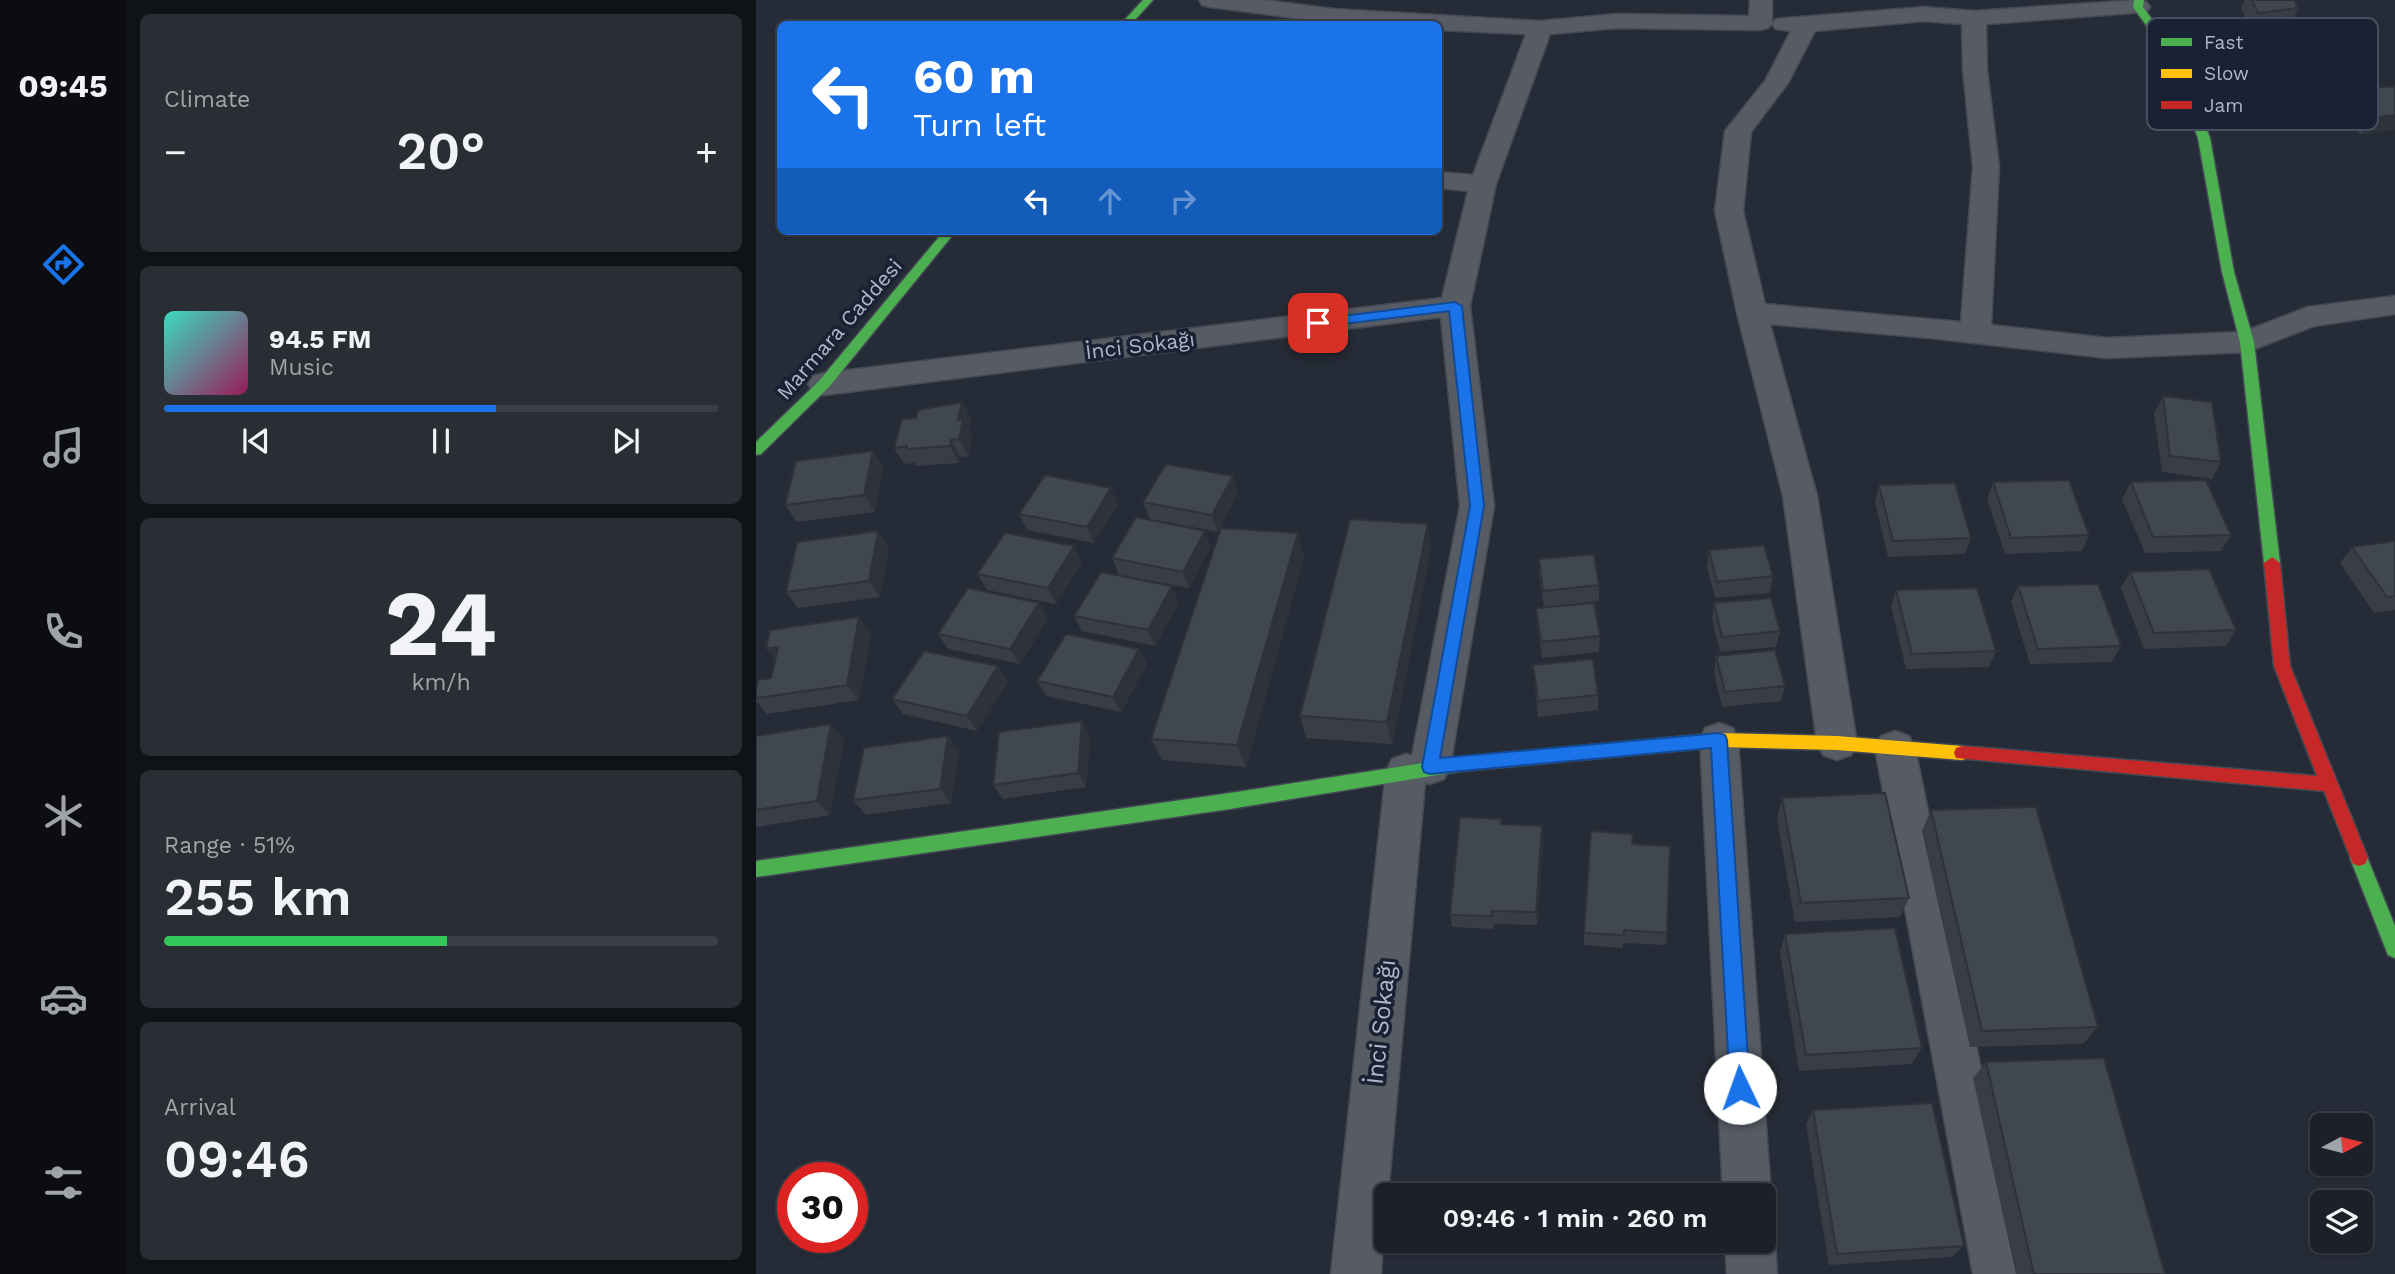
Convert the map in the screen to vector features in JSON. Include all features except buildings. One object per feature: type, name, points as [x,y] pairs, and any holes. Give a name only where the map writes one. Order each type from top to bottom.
[{"type":"street","points":[[1129,21],[1148,0]]},
{"type":"street","points":[[1210,0],[1334,16],[1420,21]]},
{"type":"street","points":[[1442,22],[1540,28],[1761,12],[1806,25],[1922,7],[1975,18],[2138,4]]},
{"type":"street","points":[[1975,18],[1975,70],[1986,167],[1975,333]]},
{"type":"street","points":[[1806,25],[1776,83],[1738,131],[1729,211],[1752,313],[1800,496],[1837,743]]},
{"type":"street","name":"İnci Sokağı","points":[[1356,1274],[1418,769],[1477,506],[1455,306],[1483,184],[1540,28]]},
{"type":"street","points":[[2201,130],[2228,272],[2247,342],[2264,473],[2282,666],[2395,949]]},
{"type":"street","points":[[1442,180],[1483,184]]},
{"type":"street","name":"Marmara Caddesi","points":[[756,450],[824,384],[947,235]]},
{"type":"street","points":[[1752,313],[2108,348],[2247,342],[2308,317],[2395,305]]},
{"type":"street","name":"İnci Sokağı","points":[[824,384],[1455,306]]},
{"type":"street","points":[[756,869],[1230,801],[1418,769],[1719,740],[1837,743],[2329,784]]},
{"type":"street","points":[[1719,740],[1746,1183]]},
{"type":"street","points":[[1895,748],[1998,1274]]},
{"type":"street","points":[[1751,1253],[1752,1274]]},
{"type":"traffic: fast","points":[[1129,21],[1148,0]]},
{"type":"traffic: fast","points":[[2139,0],[2138,7],[2147,19]]},
{"type":"traffic: fast","points":[[2201,130],[2228,272],[2247,342],[2272,563]]},
{"type":"traffic: fast","points":[[756,450],[824,384],[947,235]]},
{"type":"traffic: fast","points":[[756,869],[1230,801],[1462,764]]},
{"type":"traffic: fast","points":[[2359,858],[2395,949]]},
{"type":"traffic: slow","points":[[1462,764],[1719,740],[1837,743],[1962,753]]},
{"type":"traffic: jam","points":[[2272,563],[2282,666],[2359,858]]},
{"type":"traffic: jam","points":[[1962,753],[2329,784]]},
{"type":"route","points":[[1318,323],[1455,306],[1477,506],[1430,767],[1719,740],[1740,1088]]}]
